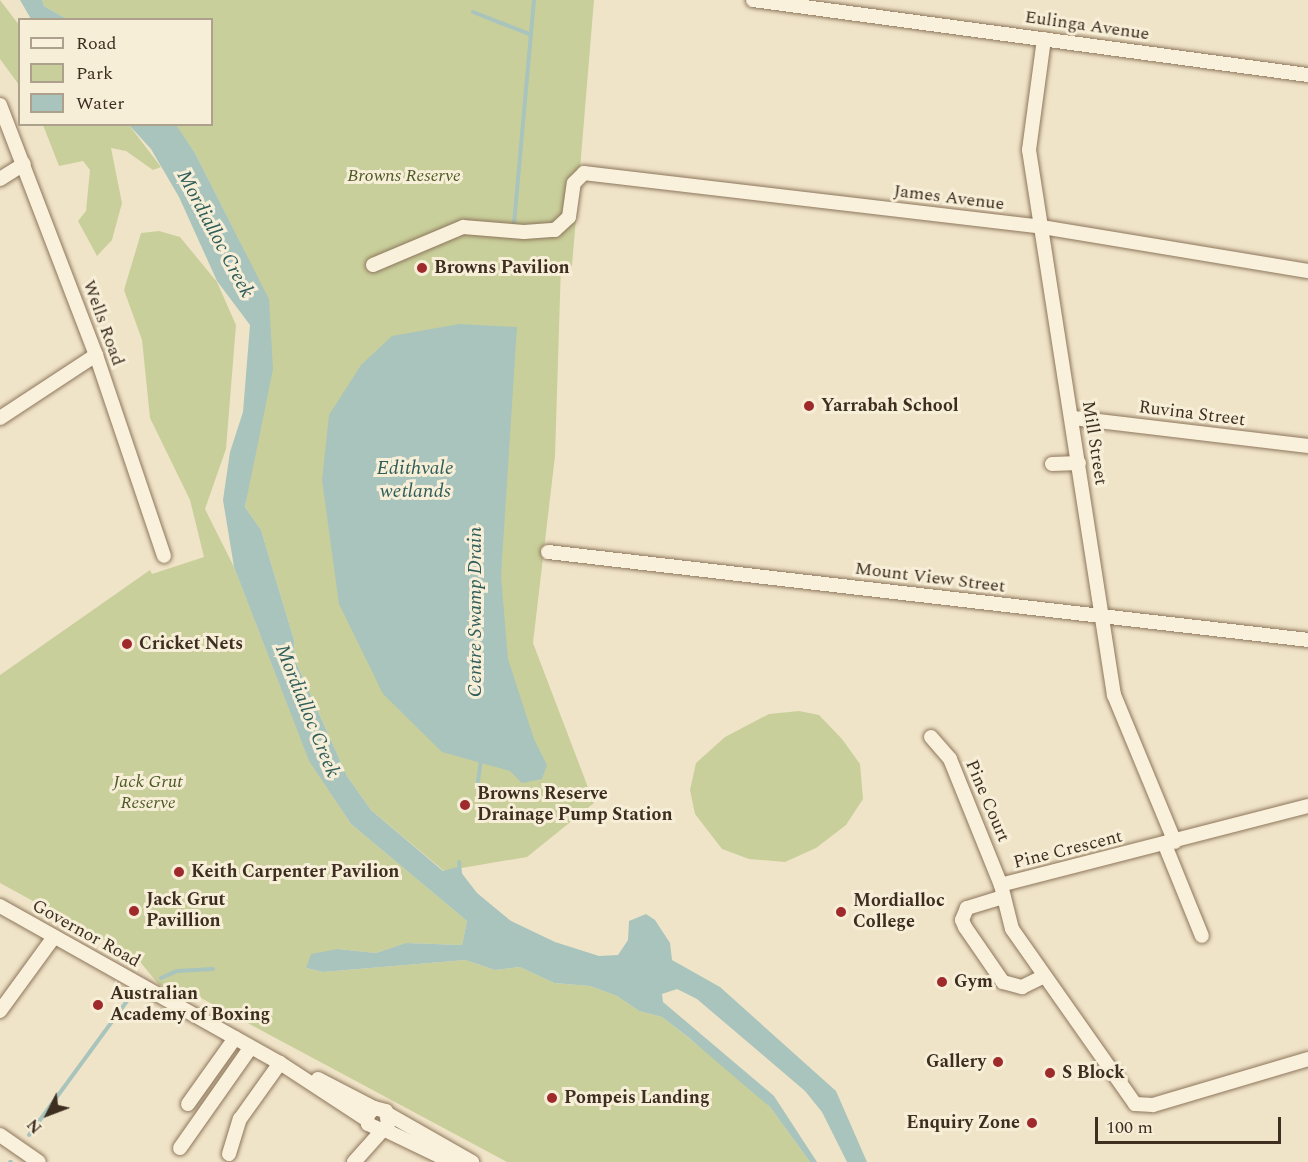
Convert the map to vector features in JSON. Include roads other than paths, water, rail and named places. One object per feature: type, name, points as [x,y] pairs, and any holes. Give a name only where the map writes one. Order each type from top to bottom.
[{"type":"street","name":"Eulinga Avenue","points":[[753,0],[1308,75]]},
{"type":"street","name":"Mill Street","points":[[1044,39],[1029,150],[1073,418],[1114,694],[1202,936]]},
{"type":"street","name":"Wells Road","points":[[0,105],[96,355],[164,556]]},
{"type":"street","points":[[0,179],[24,164]]},
{"type":"street","name":"James Avenue","points":[[373,265],[463,227],[524,232],[559,226],[569,217],[574,183],[584,173],[1042,227],[1308,271]]},
{"type":"street","points":[[0,418],[96,355]]},
{"type":"street","name":"Ruvina Street","points":[[1073,418],[1308,446]]},
{"type":"street","points":[[1052,464],[1079,463]]},
{"type":"street","name":"Mount View Street","points":[[548,552],[1308,640]]},
{"type":"street","name":"Pine Court","points":[[931,737],[950,759],[1002,891]]},
{"type":"street","name":"Pine Crescent","points":[[1308,806],[1002,891],[1012,929],[1130,1098],[1141,1106],[1153,1105],[1308,1059]]},
{"type":"street","points":[[1002,891],[967,908],[962,920],[1003,982],[1017,991],[1045,976]]},
{"type":"street","name":"Governor Road","points":[[0,906],[280,1063],[370,1117]]},
{"type":"street","points":[[0,1011],[54,937]]},
{"type":"street","points":[[188,1104],[235,1038]]},
{"type":"street","points":[[180,1148],[251,1047]]},
{"type":"street","points":[[229,1154],[240,1119],[280,1063]]},
{"type":"street","points":[[370,1117],[388,1114],[472,1162]]},
{"type":"street","points":[[353,1162],[389,1121],[388,1114]]},
{"type":"street","points":[[370,1117],[382,1129],[452,1162]]},
{"type":"street","points":[[353,1162],[370,1117]]},
{"type":"street","points":[[0,1136],[39,1162]]},
{"type":"water","points":[[20,0],[42,0],[44,6],[65,18],[30,18]]},
{"type":"water","name":"Mordialloc Creek","points":[[130,126],[177,126],[195,153],[269,299],[273,369],[245,507],[261,530],[294,640],[295,660],[347,776],[371,810],[443,871],[457,867],[477,893],[511,921],[555,942],[599,956],[618,955],[628,940],[629,921],[646,914],[655,920],[670,943],[672,960],[720,987],[836,1091],[867,1162],[847,1162],[822,1112],[805,1091],[697,999],[677,989],[662,994],[663,1002],[774,1096],[817,1162],[810,1162],[770,1107],[689,1038],[662,1017],[639,1011],[617,996],[590,986],[554,983],[520,967],[495,970],[465,960],[323,972],[306,968],[311,954],[338,949],[376,953],[406,943],[462,945],[467,921],[351,824],[309,761],[234,567],[223,500],[230,452],[243,412],[250,325],[217,281],[179,197],[151,149]]},
{"type":"water","name":"Edithvale wetlands","points":[[459,324],[517,327],[501,576],[508,659],[534,739],[547,765],[542,779],[522,783],[510,771],[442,752],[383,694],[339,604],[322,480],[329,415],[361,365],[392,336]]},
{"type":"waterway","points":[[514,224],[534,0]]},
{"type":"waterway","points":[[473,12],[529,34]]},
{"type":"waterway","name":"Centre Swamp Drain","points":[[477,788],[481,759]]},
{"type":"waterway","points":[[459,862],[460,873]]},
{"type":"waterway","points":[[161,978],[177,971],[213,969]]},
{"type":"waterway","points":[[29,1135],[127,1001]]},
{"type":"place","name":"Browns Pavilion","points":[[422,268]]},
{"type":"place","name":"Yarrabah School","points":[[809,406]]},
{"type":"place","name":"Cricket Nets","points":[[127,644]]},
{"type":"place","name":"Browns Reserve Drainage Pump Station","points":[[465,805]]},
{"type":"place","name":"Keith Carpenter Pavilion","points":[[179,872]]},
{"type":"place","name":"Jack Grut Pavillion","points":[[134,911]]},
{"type":"place","name":"Mordialloc College","points":[[841,912]]},
{"type":"place","name":"Gym","points":[[942,982]]},
{"type":"place","name":"Australian Academy of Boxing","points":[[98,1005]]},
{"type":"place","name":"Gallery","points":[[998,1062]]},
{"type":"place","name":"S Block","points":[[1050,1073]]},
{"type":"place","name":"Pompeis Landing","points":[[552,1098]]},
{"type":"place","name":"Enquiry Zone","points":[[1032,1123]]},
{"type":"park label","name":"Browns Reserve","points":[[404,176]]},
{"type":"park label","name":"Jack Grut Reserve","points":[[148,793]]}]
